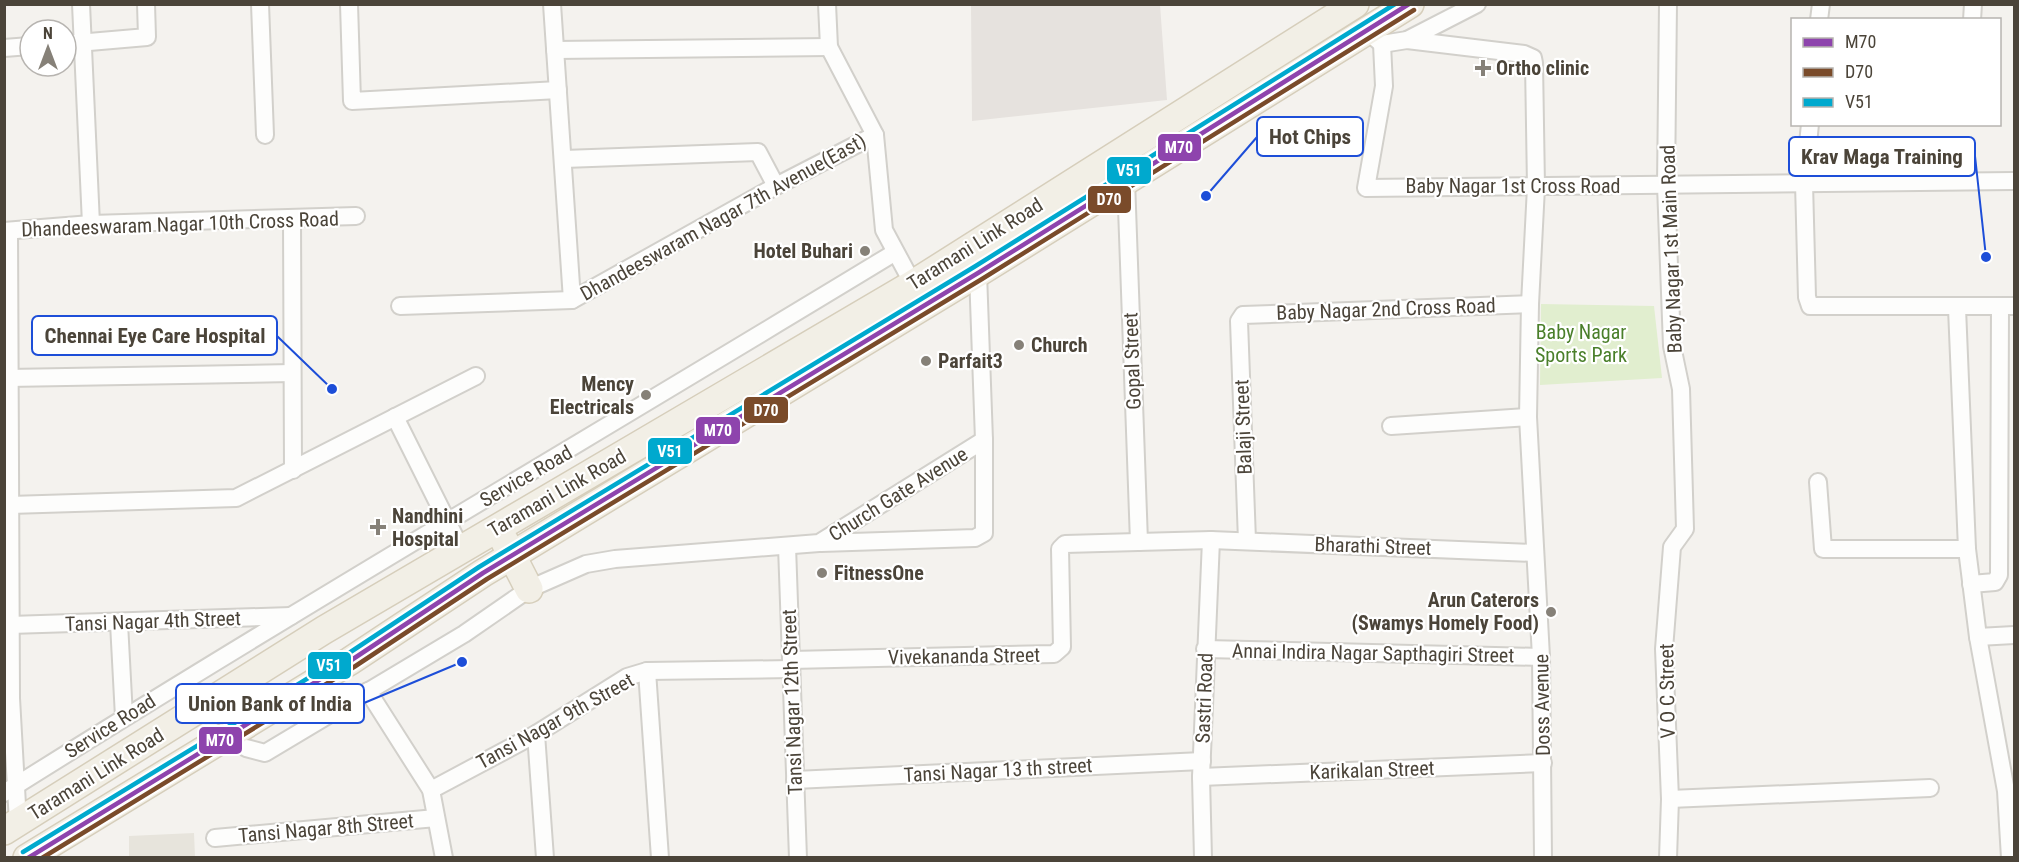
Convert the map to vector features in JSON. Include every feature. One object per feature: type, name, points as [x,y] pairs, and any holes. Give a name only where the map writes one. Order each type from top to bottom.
[{"type":"main road","name":"Taramani Link Road","points":[[11,827],[378,607],[461,549],[913,284],[1355,4]]},
{"type":"main road","name":"Taramani Link Road","points":[[27,858],[350,661],[448,596],[978,273],[1126,180],[1374,37],[1410,4]]},
{"type":"main road","points":[[498,528],[529,589]]},
{"type":"main road","points":[[4,849],[378,607],[417,593],[448,596]]},
{"type":"street","points":[[78,21],[81,4]]},
{"type":"street","points":[[78,43],[147,37],[146,4]]},
{"type":"street","points":[[260,4],[265,135]]},
{"type":"street","points":[[349,4],[352,101],[558,90]]},
{"type":"street","points":[[400,306],[572,300],[552,4]]},
{"type":"street","points":[[827,4],[828,47],[874,135],[884,230],[913,284]]},
{"type":"street","points":[[1374,37],[1407,40],[1476,4]]},
{"type":"street","name":"Baby Nagar 1st Main Road","points":[[1668,4],[1665,185],[1671,346],[1681,389],[1685,529]]},
{"type":"street","name":"Baby Nagar 1st Cross Road","points":[[1374,37],[1384,86],[1366,188],[2014,181]]},
{"type":"street","name":"Doss Avenue","points":[[1407,40],[1524,54],[1533,58],[1536,187],[1530,304],[1528,417],[1541,657],[1543,858]]},
{"type":"street","points":[[555,50],[828,47]]},
{"type":"street","points":[[77,78],[91,224]]},
{"type":"street","points":[[1810,126],[1804,183],[1807,297],[1810,306],[1957,308],[2007,306],[1999,574],[1995,582],[1971,584]]},
{"type":"street","name":"Dhandeeswaram Nagar 7th Avenue(East)","points":[[572,300],[776,186],[874,135]]},
{"type":"street","points":[[564,159],[758,152],[776,186]]},
{"type":"street","name":"Gopal Street","points":[[1126,180],[1138,542]]},
{"type":"street","name":"Dhandeeswaram Nagar 10th Cross Road","points":[[7,231],[91,224],[356,216]]},
{"type":"street","points":[[292,218],[293,470]]},
{"type":"street","points":[[7,231],[11,827]]},
{"type":"street","name":"Service Road","points":[[10,789],[124,717],[295,616],[894,252]]},
{"type":"street","name":"Church Gate Avenue","points":[[246,748],[265,753],[464,634],[529,589],[586,564],[615,559],[819,543],[984,440],[978,273]]},
{"type":"street","name":"Baby Nagar 2nd Cross Road","points":[[1243,315],[1530,304]]},
{"type":"street","points":[[1957,308],[1967,549],[1978,637],[2010,790],[2010,858]]},
{"type":"street","name":"Balaji Street","points":[[1243,315],[1239,321],[1247,541]]},
{"type":"street","points":[[8,378],[292,373]]},
{"type":"street","points":[[10,505],[229,499],[293,470],[476,376]]},
{"type":"street","points":[[395,417],[461,549]]},
{"type":"street","points":[[1391,426],[1528,417]]},
{"type":"street","points":[[819,543],[982,536],[985,529],[984,440]]},
{"type":"street","points":[[1818,482],[1823,549],[1967,549]]},
{"type":"street","name":"V O C Street","points":[[1668,858],[1670,799],[1664,649],[1672,547],[1685,529]]},
{"type":"street","name":"Vivekananda Street","points":[[791,664],[1054,654],[1062,647],[1061,547],[1065,544],[1211,540]]},
{"type":"street","name":"Bharathi Street","points":[[1211,540],[1536,553]]},
{"type":"street","name":"Sastri Road","points":[[1203,858],[1201,769],[1211,540]]},
{"type":"street","name":"Tansi Nagar 12th Street","points":[[787,546],[798,858]]},
{"type":"street","points":[[355,579],[378,607]]},
{"type":"street","name":"Tansi Nagar 4th Street","points":[[10,625],[295,616]]},
{"type":"street","points":[[119,623],[124,717]]},
{"type":"street","points":[[1978,637],[2014,635]]},
{"type":"street","name":"Annai Indira Nagar Sapthagiri Street","points":[[1205,649],[1541,657]]},
{"type":"street","name":"Tansi Nagar 9th Street","points":[[431,790],[536,734],[627,677],[647,671],[791,664]]},
{"type":"street","points":[[647,671],[660,858]]},
{"type":"street","points":[[368,691],[431,790],[444,858]]},
{"type":"street","points":[[536,734],[545,858]]},
{"type":"street","name":"Karikalan Street","points":[[1201,769],[1543,763]]},
{"type":"street","name":"Tansi Nagar 13 th street","points":[[795,780],[1201,769]]},
{"type":"street","points":[[1670,799],[1930,788]]},
{"type":"street","name":"Tansi Nagar 8th Street","points":[[215,838],[436,818]]},
{"type":"shaded area","points":[[971,5],[1160,5],[1167,100],[972,121]]},
{"type":"shaded area","points":[[194,833],[195,857],[129,857],[129,836]]},
{"type":"green space","name":"Baby Nagar Sports Park","points":[[1541,304],[1654,306],[1662,378],[1540,385]]},
{"type":"transit line","name":"V51","points":[[23,852],[346,655],[479,567],[974,267],[1395,4]]},
{"type":"transit line","name":"M70","points":[[28,858],[350,661],[483,573],[978,273],[1409,4]]},
{"type":"transit line","name":"D70","points":[[42,858],[354,667],[487,579],[982,279],[1414,10]]},
{"type":"place","name":"Ortho clinic","points":[[1483,68]]},
{"type":"place","name":"Hot Chips","points":[[1206,196]]},
{"type":"place","name":"Hotel Buhari","points":[[865,251]]},
{"type":"place","name":"Krav Maga Training","points":[[1986,257]]},
{"type":"place","name":"Church","points":[[1019,345]]},
{"type":"place","name":"Parfait3","points":[[926,361]]},
{"type":"place","name":"Chennai Eye Care Hospital","points":[[332,389]]},
{"type":"place","name":"Mency Electricals","points":[[646,395]]},
{"type":"place","name":"Nandhini Hospital","points":[[378,527]]},
{"type":"place","name":"FitnessOne","points":[[822,573]]},
{"type":"place","name":"Arun Caterors (Swamys Homely Food)","points":[[1551,612]]},
{"type":"place","name":"Union Bank of India","points":[[462,662]]}]
